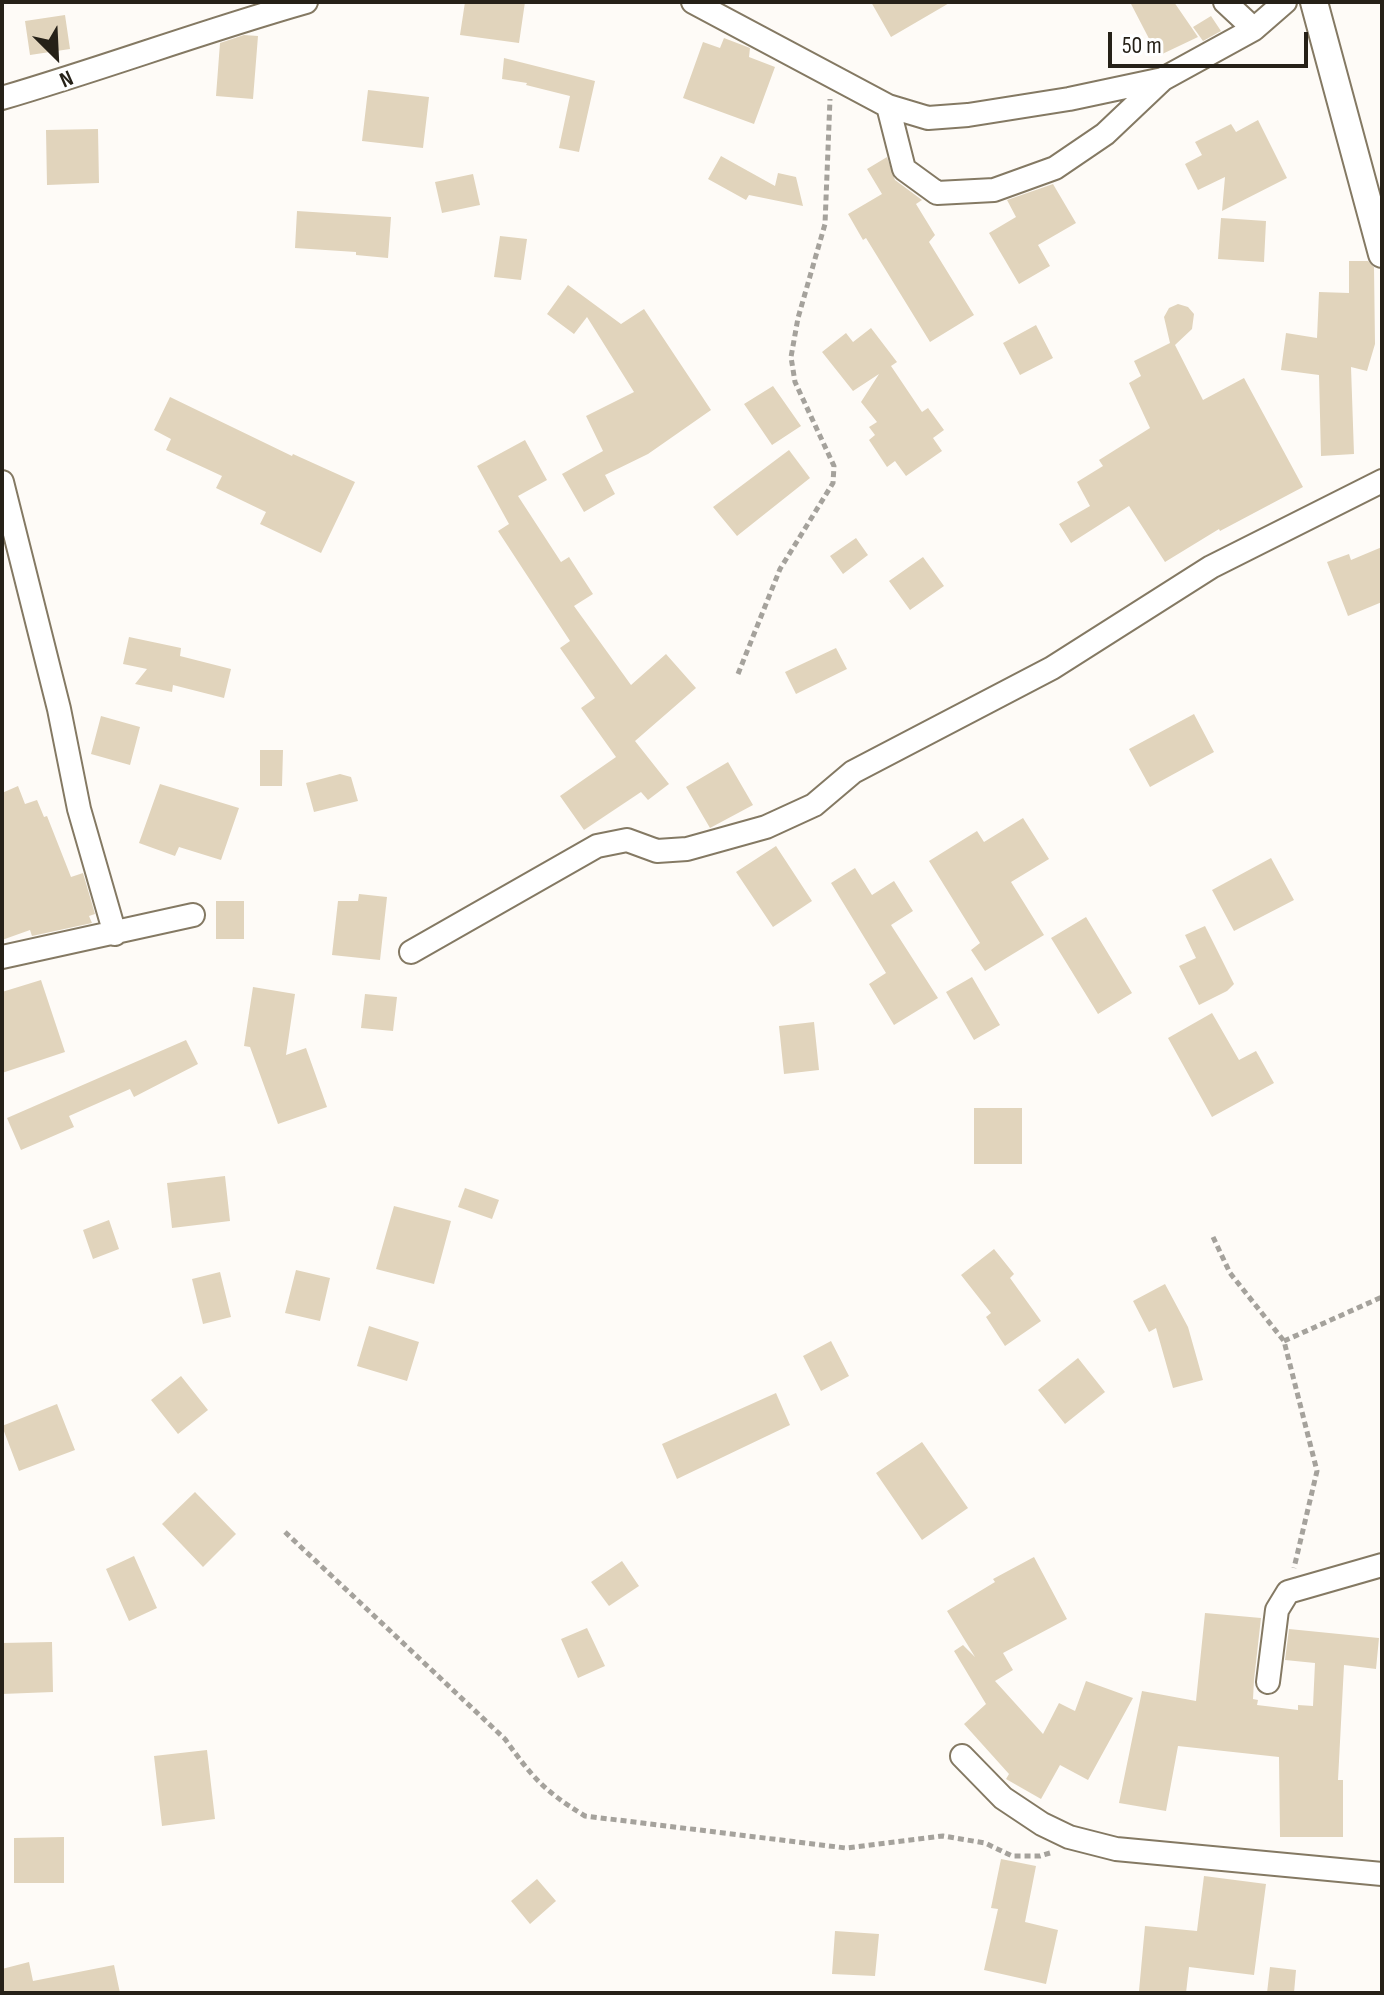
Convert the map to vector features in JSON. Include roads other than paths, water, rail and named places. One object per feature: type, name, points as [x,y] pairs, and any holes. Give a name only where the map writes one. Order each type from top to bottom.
[{"type":"street","points":[[2,98],[100,69],[221,26],[306,2]]},
{"type":"street","points":[[693,2],[888,106],[928,118],[1069,99],[1163,79]]},
{"type":"street","points":[[1225,2],[1254,29]]},
{"type":"street","points":[[888,106],[904,169],[937,193],[994,190],[1055,168],[1105,134],[1163,79],[1254,29],[1285,2]]},
{"type":"street","points":[[1314,2],[1382,254]]},
{"type":"street","points":[[411,952],[597,846],[627,840],[657,851],[687,849],[766,827],[814,805],[853,772],[1052,668],[1211,567],[1382,481]]},
{"type":"street","points":[[2,482],[59,709],[79,809],[115,934]]},
{"type":"street","points":[[2,957],[193,915]]},
{"type":"street","points":[[1268,1682],[1277,1610],[1288,1592],[1382,1565]]},
{"type":"street","points":[[962,1756],[1003,1798],[1042,1824],[1085,1841],[1116,1849],[1382,1874]]}]
